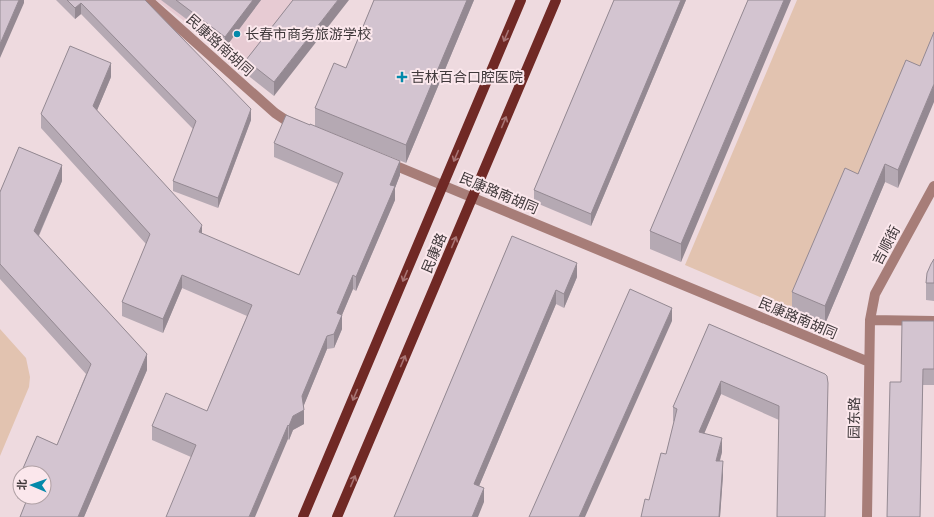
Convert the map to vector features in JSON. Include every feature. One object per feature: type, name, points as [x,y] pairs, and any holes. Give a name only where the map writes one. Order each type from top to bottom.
[{"type":"main road","name":"民康路","points":[[303,517],[521,0]]},
{"type":"main road","name":"民康路","points":[[338,517],[556,0]]},
{"type":"street","name":"民康路南胡同","points":[[148,0],[275,113],[287,121],[308,130]]},
{"type":"street","name":"民康路南胡同","points":[[379,159],[869,362]]},
{"type":"street","name":"吉顺街","points":[[870,320],[875,294],[934,186]]},
{"type":"street","points":[[870,320],[934,321]]},
{"type":"street","name":"园东路","points":[[867,517],[870,320]]},
{"type":"shaded area","name":"长春市商务旅游学校","points":[[156,0],[299,0],[247,68]]},
{"type":"shaded area","points":[[797,0],[934,0],[934,42],[856,188],[843,182],[790,310],[685,265]]},
{"type":"shaded area","points":[[0,329],[26,358],[30,377],[29,387],[0,456]]},
{"type":"building","points":[[0,0],[19,0],[0,44]]},
{"type":"building","points":[[67,0],[145,0],[251,109],[218,198],[173,181],[196,121],[81,3],[75,8]]},
{"type":"building","points":[[176,0],[253,0],[225,37]]},
{"type":"building","points":[[293,0],[338,0],[274,82],[246,60]]},
{"type":"building","name":"吉林百合口腔医院","points":[[374,0],[467,0],[406,145],[315,108],[334,63],[346,68]]},
{"type":"building","points":[[614,0],[681,0],[591,214],[534,190]]},
{"type":"building","points":[[748,0],[784,0],[681,244],[650,231]]},
{"type":"building","points":[[934,32],[934,84],[898,170],[885,164],[825,306],[792,292],[845,168],[858,174],[906,60],[920,66]]},
{"type":"building","points":[[70,46],[111,63],[93,106],[202,225],[199,232],[299,275],[343,173],[274,143],[286,115],[400,161],[390,185],[395,186],[356,277],[353,275],[337,313],[342,315],[334,334],[327,336],[302,396],[304,410],[293,416],[289,426],[288,425],[249,517],[166,517],[196,445],[152,426],[166,393],[207,411],[252,305],[182,275],[163,319],[122,302],[150,234],[41,114]]},
{"type":"building","points":[[19,147],[62,165],[34,231],[147,354],[78,517],[20,517],[25,505],[52,505],[52,465],[24,465],[37,436],[57,445],[91,364],[0,264],[0,192]]},
{"type":"building","points":[[512,236],[577,263],[564,294],[556,290],[474,484],[484,488],[472,517],[394,517]]},
{"type":"building","points":[[934,259],[934,283],[926,283],[927,273]]},
{"type":"building","points":[[630,289],[672,308],[579,517],[529,517]]},
{"type":"building","points":[[902,321],[934,321],[934,369],[923,369],[920,517],[887,517],[890,382],[901,382]]},
{"type":"building","points":[[709,324],[827,376],[825,517],[777,517],[779,406],[721,381],[699,432],[722,438],[716,461],[723,461],[719,517],[641,517],[645,499],[649,500],[661,453],[666,454],[677,409],[673,407]]},
{"type":"place","name":"长春市商务旅游学校","points":[[237,34]]},
{"type":"place","name":"吉林百合口腔医院","points":[[402,77]]}]
